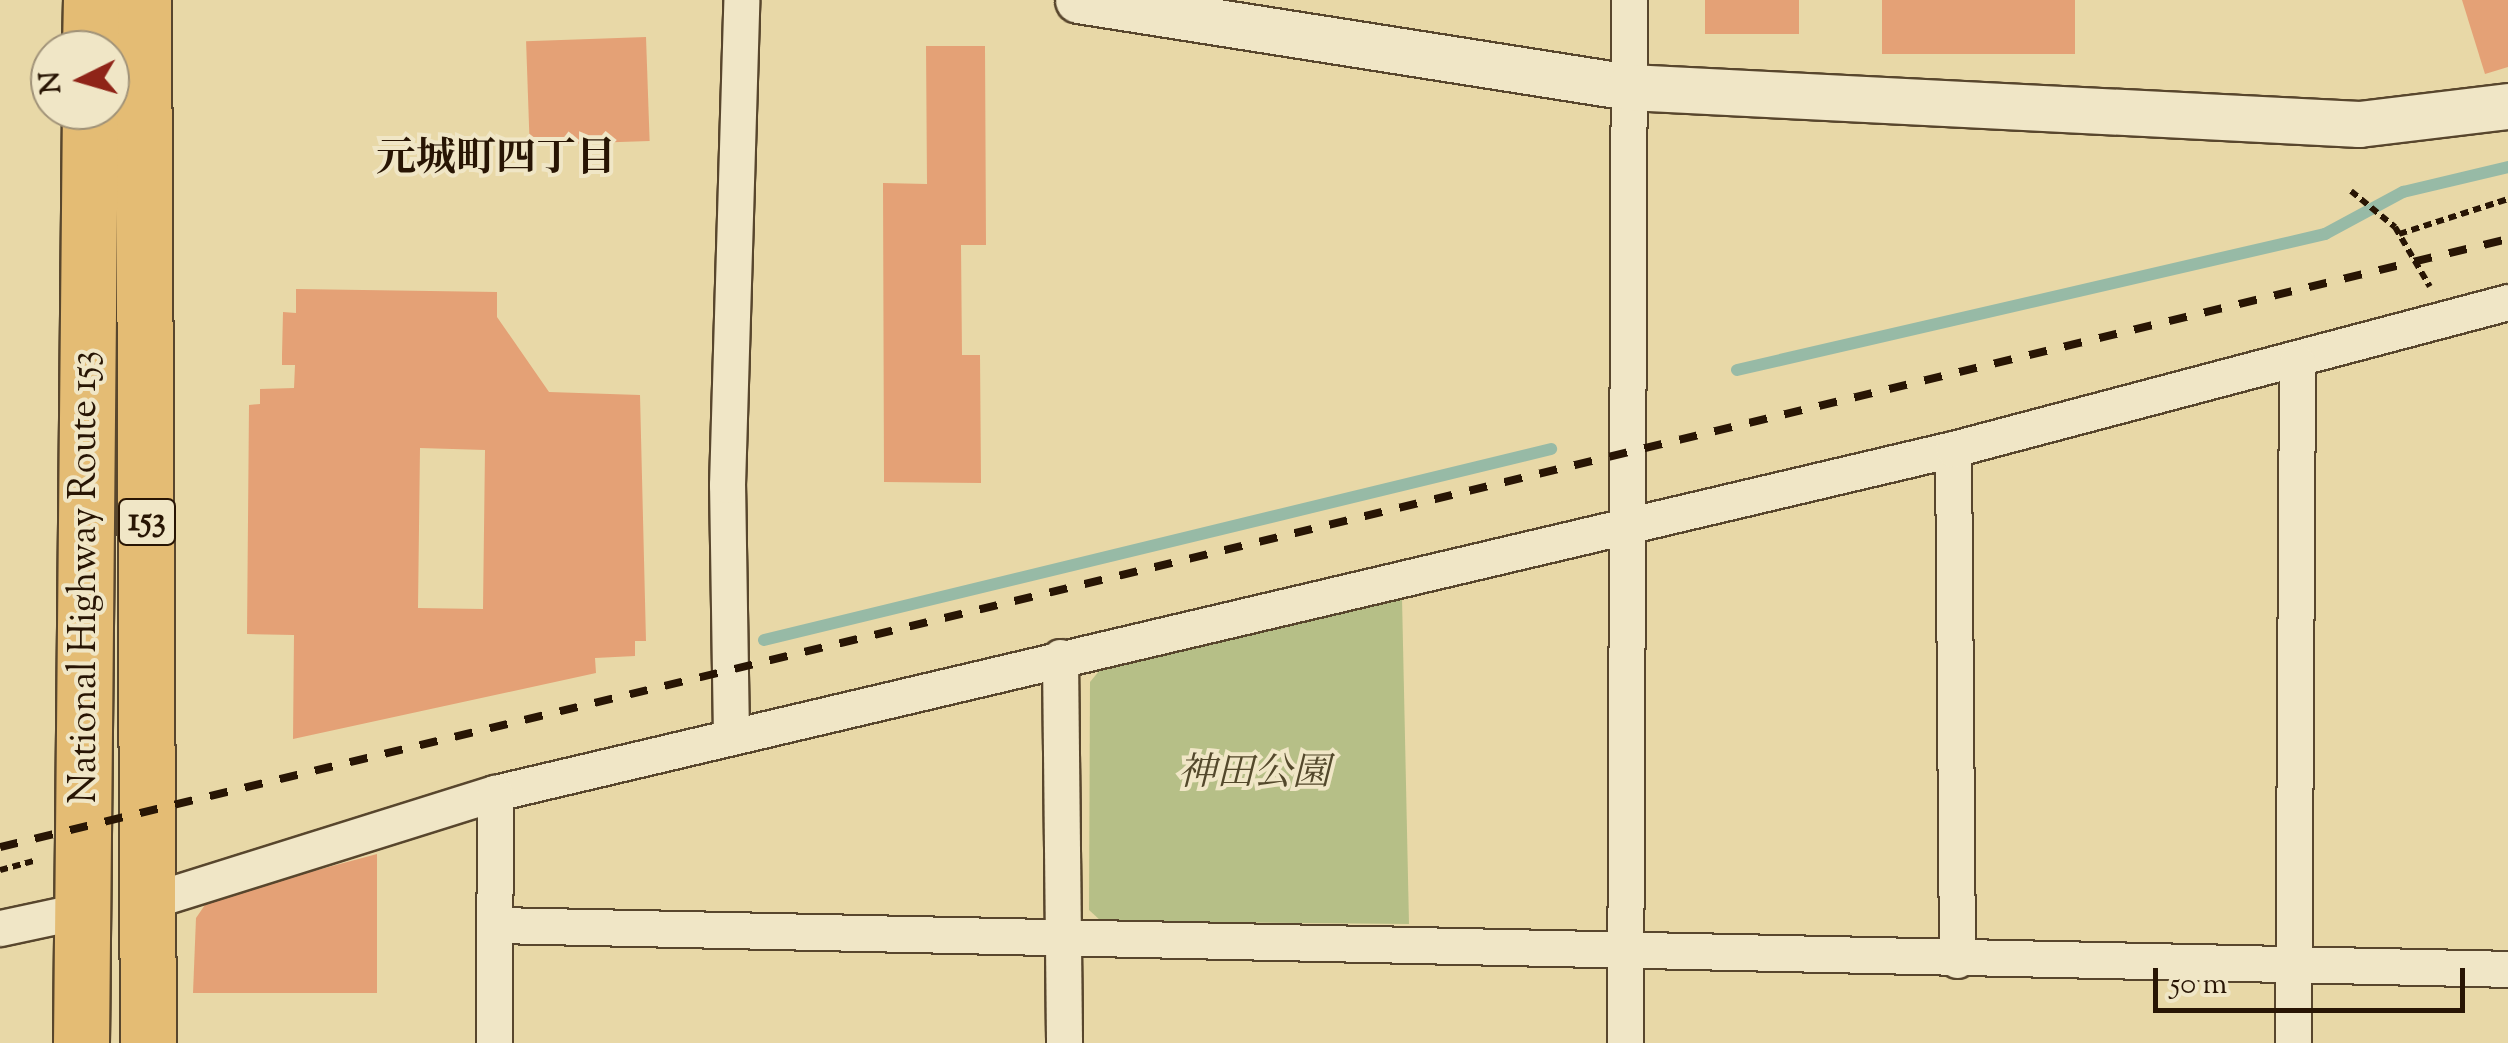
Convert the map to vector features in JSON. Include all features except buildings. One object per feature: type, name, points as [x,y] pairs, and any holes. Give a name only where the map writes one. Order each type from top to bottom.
[{"type":"highway","points":[[90,30],[91,0]]},
{"type":"highway","name":"National Highway Route 153","points":[[143,0],[148,1043]]},
{"type":"highway","name":"National Highway Route 153","points":[[81,1043],[90,130]]},
{"type":"street","points":[[731,736],[727,486],[741,0]]},
{"type":"street","points":[[1078,0],[1629,88],[2359,124],[2508,106]]},
{"type":"street","points":[[1624,1043],[1629,0]]},
{"type":"street","points":[[150,901],[495,793],[1628,520],[1953,449],[2297,362],[2508,302]]},
{"type":"street","points":[[2293,1043],[2297,362]]},
{"type":"street","points":[[1953,449],[1957,960]]},
{"type":"street","points":[[1060,658],[1064,1043]]},
{"type":"street","points":[[494,1043],[495,793]]},
{"type":"street","points":[[0,928],[84,910]]},
{"type":"street","points":[[497,925],[1957,960],[2508,969]]},
{"type":"path","points":[[2351,191],[2398,230],[2448,318]]},
{"type":"path","points":[[2398,230],[2508,199]]},
{"type":"path","points":[[0,870],[34,861]]},
{"type":"green space","name":"神田公園","points":[[1402,598],[1409,924],[1101,921],[1089,910],[1090,682],[1100,670],[1217,635]]},
{"type":"waterway","points":[[1737,370],[2325,234],[2403,192],[2508,167]]},
{"type":"waterway","points":[[764,640],[1551,449]]},
{"type":"railway","points":[[0,847],[2508,239]]},
{"type":"district","name":"元城町四丁目","points":[[496,161]]}]
